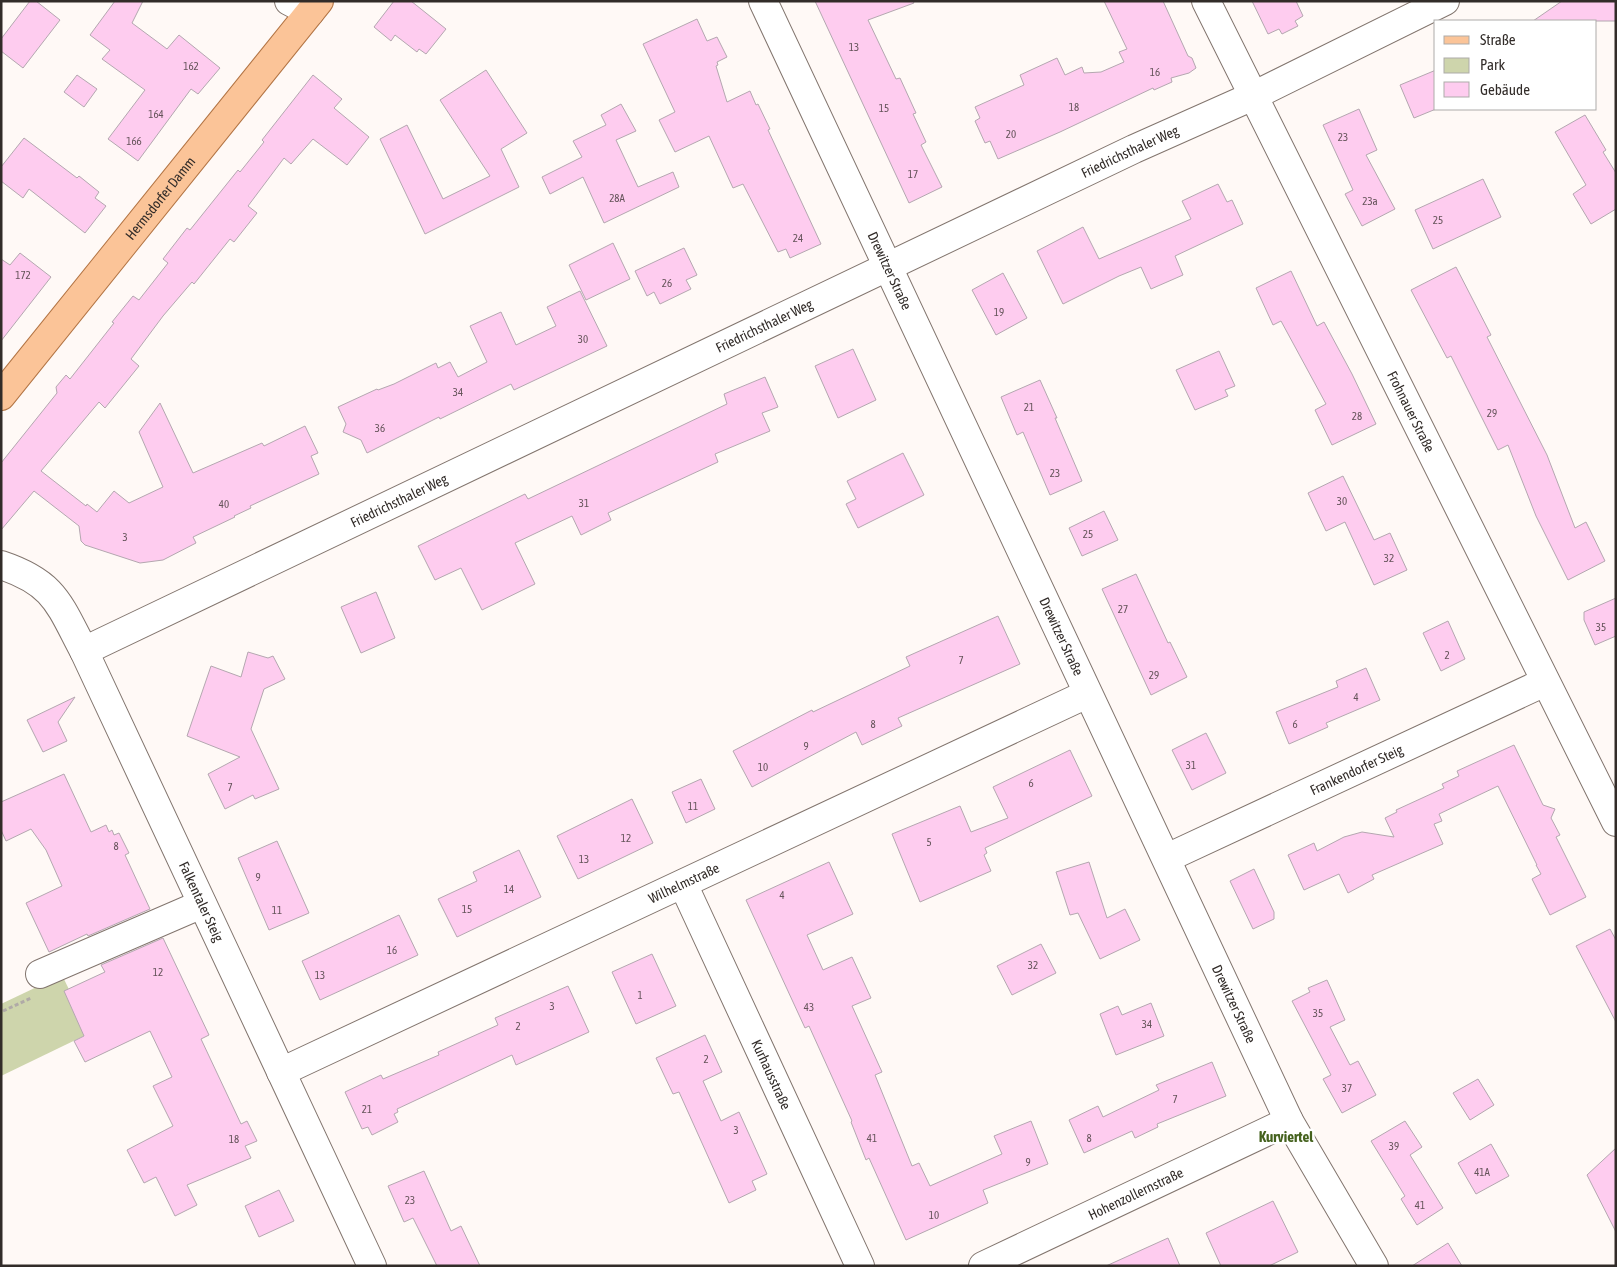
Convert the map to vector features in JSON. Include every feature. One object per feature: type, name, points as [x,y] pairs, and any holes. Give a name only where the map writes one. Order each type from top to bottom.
[{"type":"main road","name":"Hermsdorfer Damm","points":[[1,396],[75,306],[306,5]]},
{"type":"street","name":"Drewitzer Straße","points":[[763,1],[1289,1121],[1374,1266]]},
{"type":"street","name":"Frohnauer Straße","points":[[1206,1],[1616,822]]},
{"type":"street","name":"Friedrichsthaler Weg","points":[[84,651],[1125,153],[1253,96],[1445,1]]},
{"type":"street","name":"Falkentaler Steig","points":[[1,565],[22,572],[44,586],[51,593],[58,602],[84,651],[372,1266]]},
{"type":"street","name":"Frankendorfer Steig","points":[[1167,858],[1545,682]]},
{"type":"street","name":"Wilhelmstraße","points":[[281,1072],[1087,694]]},
{"type":"street","name":"Kurhausstraße","points":[[683,884],[860,1266]]},
{"type":"street","points":[[40,974],[202,904]]},
{"type":"street","name":"Hohenzollernstraße","points":[[982,1266],[1289,1121]]},
{"type":"green space","points":[[62,975],[90,1033],[1,1076],[1,1004]]},
{"type":"building","points":[[30,1],[36,1],[60,20],[23,68],[1,51],[1,39]]},
{"type":"building","points":[[115,1],[143,1],[132,23],[167,49],[179,35],[220,68],[198,94],[191,89],[138,161],[108,139],[145,90],[102,59],[110,50],[90,35]]},
{"type":"building","points":[[394,1],[411,1],[446,29],[426,54],[419,49],[417,52],[395,35],[391,41],[374,27]]},
{"type":"building","points":[[815,1],[913,1],[914,3],[868,20],[896,79],[900,78],[916,113],[913,114],[926,142],[921,145],[942,187],[909,203]]},
{"type":"building","points":[[1104,1],[1163,1],[1188,56],[1192,58],[1196,68],[1189,73],[1171,78],[1172,82],[1154,90],[1153,88],[998,159],[990,141],[985,143],[975,121],[980,118],[975,107],[1024,85],[1020,75],[1057,58],[1065,75],[1082,67],[1084,73],[1101,72],[1124,62],[1119,52],[1127,49]]},
{"type":"building","points":[[1252,1],[1296,1],[1303,16],[1295,21],[1298,26],[1282,34],[1279,29],[1268,34]]},
{"type":"building","points":[[1562,1],[1616,1],[1616,21],[1534,20]]},
{"type":"building","points":[[697,19],[707,41],[717,37],[727,57],[717,62],[718,65],[716,66],[727,102],[750,91],[770,129],[768,130],[821,244],[790,258],[786,249],[778,252],[743,184],[733,188],[709,136],[675,152],[659,120],[675,112],[643,44]]},
{"type":"building","points":[[486,70],[527,133],[501,149],[519,187],[425,234],[380,139],[407,125],[443,199],[490,176],[440,100]]},
{"type":"building","points":[[1434,71],[1434,110],[1414,118],[1400,85]]},
{"type":"building","points":[[77,75],[97,89],[84,107],[64,92]]},
{"type":"building","points":[[313,75],[342,99],[334,108],[369,137],[347,165],[313,139],[291,164],[284,158],[248,206],[257,213],[234,242],[230,239],[194,284],[192,282],[163,316],[131,359],[139,366],[105,408],[99,402],[41,471],[86,506],[87,504],[97,512],[114,491],[129,503],[163,487],[139,432],[160,403],[193,473],[262,443],[264,446],[305,426],[318,453],[311,456],[319,474],[250,506],[251,508],[235,517],[193,537],[196,543],[163,560],[140,563],[85,545],[81,541],[79,526],[34,491],[1,530],[1,463],[57,393],[56,387],[66,375],[70,379],[133,296],[139,300],[168,263],[163,259],[187,228],[190,230],[238,170],[240,172],[264,142],[262,140]]},
{"type":"building","points":[[621,104],[636,131],[616,140],[638,187],[673,172],[679,187],[604,223],[583,177],[550,194],[542,177],[582,157],[573,141],[606,125],[601,115]]},
{"type":"building","points":[[1359,109],[1377,150],[1366,155],[1395,209],[1362,226],[1345,194],[1353,190],[1323,125]]},
{"type":"building","points":[[1585,115],[1606,150],[1603,152],[1616,173],[1616,209],[1591,224],[1573,194],[1586,185],[1555,132]]},
{"type":"building","points":[[24,138],[99,192],[95,198],[106,206],[85,233],[29,189],[23,198],[1,181],[1,167]]},
{"type":"building","points":[[1483,179],[1501,217],[1433,249],[1415,210]]},
{"type":"building","points":[[1218,184],[1227,202],[1232,200],[1243,224],[1175,256],[1183,275],[1151,289],[1141,267],[1063,304],[1037,251],[1083,227],[1099,259],[1191,219],[1182,201]]},
{"type":"building","points":[[613,243],[630,279],[586,300],[569,265]]},
{"type":"building","points":[[684,248],[697,275],[686,280],[691,289],[660,304],[654,292],[647,296],[635,271]]},
{"type":"building","points":[[20,253],[51,277],[1,341],[1,259],[10,265]]},
{"type":"building","points":[[1456,267],[1491,335],[1487,337],[1547,455],[1575,528],[1586,522],[1605,561],[1568,580],[1536,516],[1508,445],[1498,450],[1451,356],[1447,358],[1411,290]]},
{"type":"building","points":[[1291,271],[1317,326],[1324,322],[1376,424],[1332,445],[1315,410],[1326,404],[1281,321],[1273,325],[1256,288]]},
{"type":"building","points":[[1003,273],[1027,318],[996,335],[972,290]]},
{"type":"building","points":[[580,291],[607,346],[514,390],[511,384],[367,453],[361,440],[343,432],[346,424],[338,407],[377,389],[394,384],[436,363],[438,368],[450,362],[458,377],[487,362],[470,326],[501,312],[516,345],[556,326],[547,307]]},
{"type":"building","points":[[853,349],[876,400],[838,418],[815,366]]},
{"type":"building","points":[[1219,351],[1235,386],[1225,390],[1228,396],[1195,410],[1176,370]]},
{"type":"building","points":[[765,377],[778,407],[762,413],[770,431],[715,454],[718,462],[608,513],[611,520],[581,535],[572,516],[515,543],[535,584],[482,610],[461,568],[435,580],[418,546],[525,494],[528,499],[727,404],[724,394]]},
{"type":"building","points":[[1040,380],[1082,481],[1050,495],[1023,432],[1017,435],[1001,397]]},
{"type":"building","points":[[903,453],[924,495],[858,528],[846,504],[856,499],[847,481]]},
{"type":"building","points":[[1343,476],[1374,540],[1390,533],[1407,570],[1374,585],[1345,522],[1326,531],[1308,493]]},
{"type":"building","points":[[1104,511],[1118,540],[1082,556],[1069,528]]},
{"type":"building","points":[[1136,574],[1168,643],[1170,642],[1187,677],[1151,695],[1102,589]]},
{"type":"building","points":[[376,592],[395,638],[361,653],[341,607]]},
{"type":"building","points":[[1616,598],[1616,636],[1595,645],[1584,620],[1584,612]]},
{"type":"building","points":[[998,616],[1020,664],[898,718],[902,726],[862,745],[856,732],[752,787],[733,751],[812,710],[813,712],[910,666],[906,657]]},
{"type":"building","points":[[1448,621],[1465,659],[1441,671],[1423,633]]},
{"type":"building","points":[[248,652],[268,658],[273,656],[285,679],[264,689],[251,729],[279,789],[255,799],[253,795],[225,809],[208,774],[240,757],[187,736],[211,666],[241,677]]},
{"type":"building","points":[[1366,668],[1380,700],[1326,723],[1328,727],[1289,744],[1276,712],[1338,687],[1336,681]]},
{"type":"building","points":[[75,697],[58,722],[67,741],[43,752],[27,720]]},
{"type":"building","points":[[1206,733],[1226,773],[1192,790],[1172,750]]},
{"type":"building","points":[[1514,745],[1543,805],[1555,809],[1551,818],[1560,835],[1556,837],[1586,897],[1550,915],[1532,879],[1541,874],[1498,786],[1439,814],[1442,821],[1434,824],[1443,844],[1372,875],[1374,879],[1348,893],[1339,874],[1304,890],[1288,855],[1314,843],[1317,851],[1344,837],[1362,832],[1394,837],[1385,818],[1397,812],[1396,810],[1444,788],[1442,784],[1459,776],[1457,771]]},
{"type":"building","points":[[1070,750],[1092,796],[985,848],[987,853],[984,855],[991,871],[920,902],[892,834],[960,806],[971,832],[1008,818],[993,787]]},
{"type":"building","points":[[64,774],[91,832],[106,825],[109,832],[112,830],[114,835],[119,833],[129,853],[125,855],[150,909],[88,936],[87,934],[49,952],[26,903],[62,886],[46,850],[31,829],[6,841],[1,830],[1,802]]},
{"type":"building","points":[[701,779],[715,809],[686,823],[672,792]]},
{"type":"building","points":[[632,799],[653,843],[578,879],[557,836]]},
{"type":"building","points":[[277,841],[309,913],[269,930],[238,858]]},
{"type":"building","points":[[519,850],[541,897],[457,937],[438,899],[477,881],[473,872]]},
{"type":"building","points":[[829,862],[853,914],[807,935],[823,970],[852,957],[871,998],[852,1006],[882,1072],[875,1075],[912,1166],[919,1163],[930,1186],[1002,1154],[994,1136],[1031,1121],[1048,1164],[983,1190],[988,1203],[906,1240],[869,1158],[866,1160],[852,1121],[809,1026],[805,1028],[746,900]]},
{"type":"building","points":[[1089,862],[1107,918],[1125,909],[1140,940],[1100,959],[1078,913],[1070,915],[1056,872]]},
{"type":"building","points":[[1254,869],[1274,912],[1274,919],[1253,929],[1230,881]]},
{"type":"building","points":[[399,915],[418,955],[320,1000],[302,961]]},
{"type":"building","points":[[1610,929],[1616,940],[1616,1022],[1576,946]]},
{"type":"building","points":[[163,938],[209,1035],[201,1039],[241,1124],[247,1121],[257,1141],[245,1146],[251,1158],[187,1185],[197,1205],[175,1216],[156,1177],[144,1183],[127,1150],[173,1126],[153,1086],[172,1077],[150,1031],[85,1062],[74,1041],[84,1036],[64,991],[105,972],[101,965]]},
{"type":"building","points":[[1041,944],[1056,973],[1012,995],[997,966]]},
{"type":"building","points":[[652,954],[676,1006],[636,1024],[612,972]]},
{"type":"building","points":[[1327,980],[1345,1020],[1330,1027],[1350,1065],[1358,1061],[1376,1095],[1342,1113],[1323,1079],[1331,1075],[1292,1001],[1310,992],[1308,988]]},
{"type":"building","points":[[568,986],[589,1032],[516,1065],[512,1055],[397,1109],[398,1112],[394,1114],[398,1122],[372,1135],[368,1127],[362,1129],[345,1092],[381,1075],[383,1079],[439,1055],[438,1052],[498,1025],[495,1018]]},
{"type":"building","points":[[1151,1003],[1164,1036],[1116,1055],[1100,1014],[1118,1006],[1122,1015]]},
{"type":"building","points":[[705,1035],[722,1072],[703,1081],[721,1121],[739,1112],[767,1174],[752,1181],[756,1190],[729,1203],[679,1092],[673,1094],[656,1058]]},
{"type":"building","points":[[1212,1062],[1226,1096],[1157,1124],[1158,1127],[1135,1138],[1132,1131],[1084,1153],[1069,1120],[1098,1106],[1103,1117],[1159,1090],[1156,1085]]},
{"type":"building","points":[[1478,1079],[1494,1105],[1470,1120],[1453,1093]]},
{"type":"building","points":[[1405,1121],[1422,1147],[1410,1155],[1443,1208],[1417,1225],[1401,1199],[1405,1196],[1371,1141]]},
{"type":"building","points":[[1491,1144],[1509,1176],[1476,1194],[1458,1163]]},
{"type":"building","points":[[1616,1148],[1616,1232],[1587,1175]]},
{"type":"building","points":[[424,1171],[451,1231],[461,1226],[480,1266],[437,1266],[413,1218],[404,1222],[388,1186]]},
{"type":"building","points":[[279,1190],[294,1221],[259,1237],[245,1206]]},
{"type":"building","points":[[1273,1201],[1298,1252],[1269,1266],[1221,1266],[1206,1233]]},
{"type":"building","points":[[1168,1238],[1180,1266],[1106,1266]]},
{"type":"building","points":[[1448,1243],[1462,1266],[1412,1266]]},
{"type":"district","name":"Kurviertel","points":[[1286,1137]]}]
